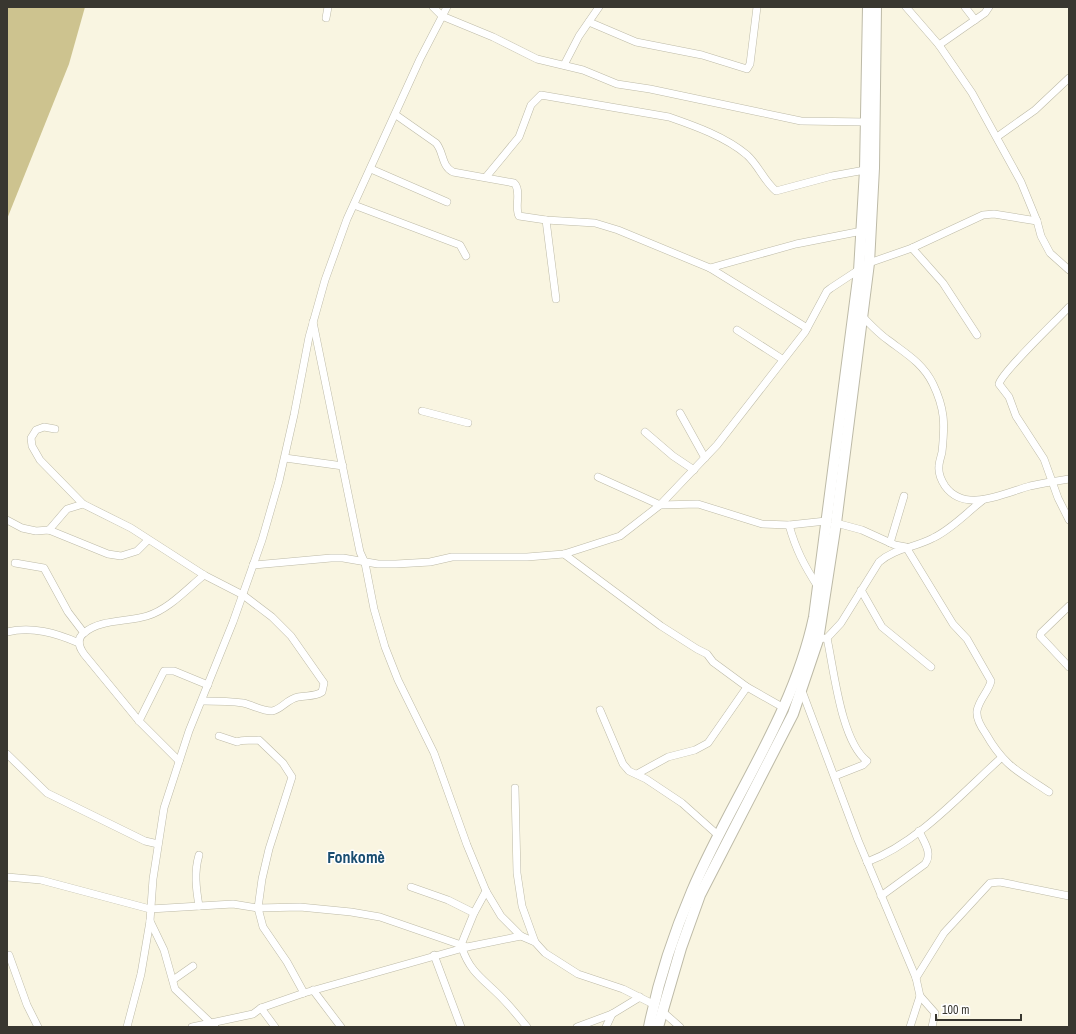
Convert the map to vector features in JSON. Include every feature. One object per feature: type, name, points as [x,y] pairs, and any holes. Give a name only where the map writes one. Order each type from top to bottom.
[{"type":"street","points":[[326,18],[328,7]]},
{"type":"street","points":[[432,7],[442,16],[493,37],[537,59],[582,70],[617,84],[650,89],[742,110],[801,121],[866,122]]},
{"type":"street","points":[[127,1027],[141,974],[150,921],[150,909],[158,844],[164,808],[179,761],[243,595],[262,540],[284,458],[313,320],[325,280],[354,205],[370,169],[396,115],[420,59],[447,7]]},
{"type":"street","points":[[564,65],[579,36],[599,7]]},
{"type":"street","points":[[589,22],[636,42],[702,55],[747,69],[750,64],[757,7]]},
{"type":"street","points":[[658,1027],[681,948],[700,895],[793,714],[819,639],[859,271],[865,170],[868,7]]},
{"type":"street","points":[[835,776],[863,765],[867,761],[858,754],[843,716],[819,639],[818,587],[831,522],[869,263],[874,168],[876,7]]},
{"type":"street","points":[[906,7],[939,45],[972,93],[1021,182],[1037,221],[1041,236],[1050,253],[1069,270]]},
{"type":"street","points":[[965,7],[975,20]]},
{"type":"street","points":[[939,45],[985,13],[989,7]]},
{"type":"street","points":[[997,137],[1035,110],[1069,78]]},
{"type":"street","points":[[486,177],[519,137],[531,105],[541,95],[662,115],[680,120],[722,139],[746,154],[776,191],[832,176],[865,170]]},
{"type":"street","points":[[396,115],[436,143],[439,147],[446,167],[449,170],[514,183],[516,185],[517,212],[519,216],[546,220],[595,223],[609,227],[710,268],[807,328]]},
{"type":"street","points":[[370,169],[447,202]]},
{"type":"street","points":[[354,205],[460,245],[466,256]]},
{"type":"street","points":[[253,565],[331,558],[343,558],[365,563],[396,564],[430,562],[452,557],[527,557],[564,554],[620,536],[660,505],[705,458],[756,395],[807,328],[827,291],[836,284],[859,271],[869,263],[912,248],[983,215],[994,214],[1037,221]]},
{"type":"street","points":[[546,220],[556,299]]},
{"type":"street","points":[[710,268],[796,244],[862,231]]},
{"type":"street","points":[[912,248],[943,283],[977,335]]},
{"type":"street","points":[[1069,307],[1010,369],[1000,380],[999,384],[1009,397],[1016,416],[1038,447],[1058,498],[1069,520]]},
{"type":"street","points":[[861,315],[888,341],[913,358],[927,372],[933,383],[945,421],[941,457],[938,465],[940,479],[948,490],[966,500],[983,500],[1032,486],[1069,479]]},
{"type":"street","points":[[313,320],[360,552],[365,563],[374,609],[385,647],[398,680],[434,753],[467,845],[486,892],[501,916],[522,936],[535,942]]},
{"type":"street","points":[[737,330],[782,359]]},
{"type":"street","points":[[422,412],[468,423]]},
{"type":"street","points":[[680,413],[705,458]]},
{"type":"street","points":[[55,429],[44,427],[36,430],[31,438],[32,446],[40,460],[70,492],[83,504],[131,528],[204,575],[243,595],[272,617],[291,636],[324,683],[322,692],[315,696],[299,696],[287,700],[279,708],[273,711],[261,709],[244,703],[203,701]]},
{"type":"street","points":[[646,432],[673,456],[694,470]]},
{"type":"street","points":[[284,458],[343,466]]},
{"type":"street","points":[[598,477],[660,505],[698,504],[762,524],[789,525],[831,522],[862,530],[890,543],[906,547],[949,618],[967,639],[989,676],[990,684],[980,701],[977,712],[980,725],[1001,758],[1011,767],[1049,792]]},
{"type":"street","points":[[49,530],[67,509],[70,492]]},
{"type":"street","points":[[890,543],[904,496]]},
{"type":"street","points":[[649,1027],[653,1004],[692,891],[819,639],[840,623],[879,562],[891,553],[906,547],[920,544],[944,533],[983,500]]},
{"type":"street","points":[[67,509],[83,504]]},
{"type":"street","points":[[7,520],[22,528],[36,531],[49,530],[108,554],[121,556],[137,551],[148,540]]},
{"type":"street","points":[[789,525],[796,548],[804,566],[818,587]]},
{"type":"street","points":[[564,554],[662,626],[696,649],[707,654],[713,662],[747,687],[784,708]]},
{"type":"street","points":[[16,563],[44,568],[68,612],[84,633]]},
{"type":"street","points":[[179,761],[139,721],[84,654],[79,647],[79,643],[84,633],[105,624],[148,616],[162,609],[204,575]]},
{"type":"street","points":[[861,590],[882,627],[931,667]]},
{"type":"street","points":[[1069,606],[1041,633],[1040,636],[1069,667]]},
{"type":"street","points":[[7,632],[16,630],[43,631],[59,634],[79,643]]},
{"type":"street","points":[[139,721],[164,671],[174,671],[208,685]]},
{"type":"street","points":[[637,774],[668,757],[708,743],[747,687]]},
{"type":"street","points":[[802,691],[867,862],[916,978],[920,996],[910,1027]]},
{"type":"street","points":[[600,710],[623,764],[629,771],[637,774],[682,803],[719,836]]},
{"type":"street","points":[[220,736],[237,742],[241,740],[251,742],[259,740],[283,763],[292,777],[269,849],[262,879],[258,908],[263,927],[287,962],[304,993]]},
{"type":"street","points":[[7,754],[47,793],[145,841],[158,844]]},
{"type":"street","points":[[867,862],[896,849],[919,831],[1001,758]]},
{"type":"street","points":[[515,788],[517,873],[522,906],[535,942],[545,953],[578,974],[622,988],[653,1004]]},
{"type":"street","points":[[881,896],[925,864],[929,859],[929,852],[919,831]]},
{"type":"street","points":[[199,855],[196,867],[196,888],[199,906]]},
{"type":"street","points":[[7,877],[41,880],[150,909],[233,904],[258,908],[300,907],[380,917],[463,947]]},
{"type":"street","points":[[916,978],[944,933],[990,883],[1000,882],[1069,896]]},
{"type":"street","points":[[411,887],[448,900],[474,913]]},
{"type":"street","points":[[486,892],[474,913],[463,947],[472,970],[499,995],[527,1027]]},
{"type":"street","points":[[150,921],[164,950],[175,989],[213,1024]]},
{"type":"street","points":[[192,1027],[213,1024],[253,1014],[261,1008],[313,990],[463,947],[522,936]]},
{"type":"street","points":[[9,955],[27,1005],[38,1027]]},
{"type":"street","points":[[434,956],[462,1027]]},
{"type":"street","points":[[173,980],[193,966]]},
{"type":"street","points":[[313,990],[341,1027]]},
{"type":"street","points":[[920,996],[936,1012],[932,1027]]},
{"type":"street","points":[[577,1027],[612,1014],[640,997]]},
{"type":"street","points":[[261,1008],[274,1027]]},
{"type":"street","points":[[662,1012],[680,1027]]},
{"type":"street","points":[[606,1027],[612,1014]]},
{"type":"shaded area","points":[[7,7],[85,7],[69,64],[7,219]]},
{"type":"district","name":"Fonkomè","points":[[356,857]]}]
